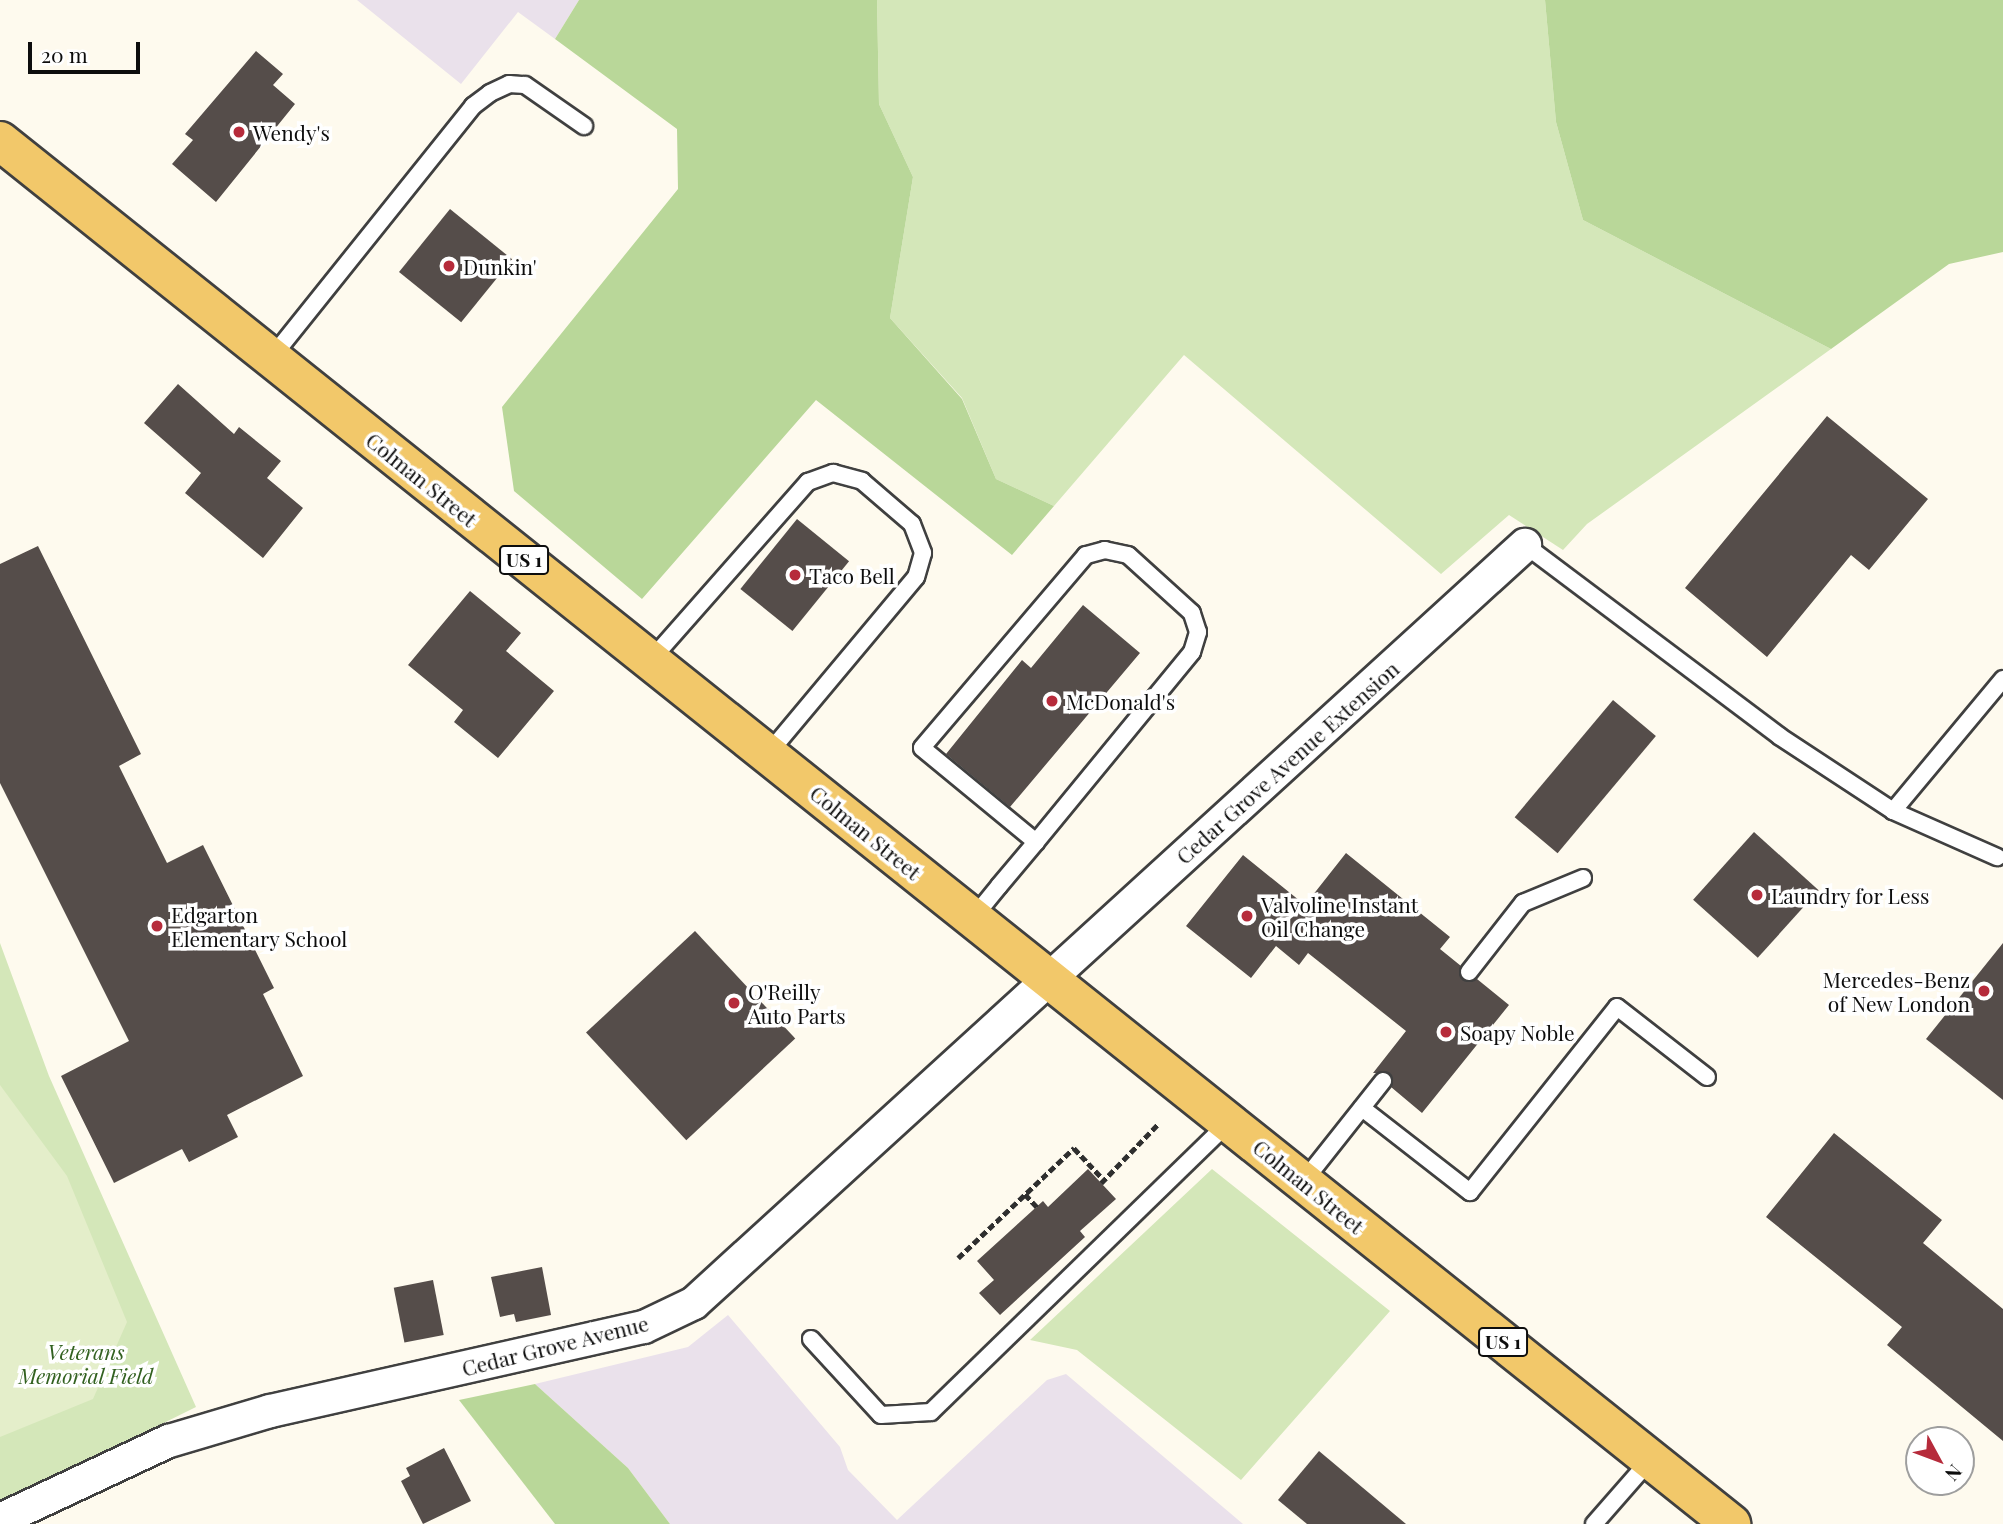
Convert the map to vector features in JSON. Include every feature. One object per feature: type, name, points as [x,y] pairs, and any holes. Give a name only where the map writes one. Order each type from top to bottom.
[{"type":"main road","name":"Colman Street","points":[[0,141],[1731,1524]]},
{"type":"street","name":"Cedar Grove Avenue Extension","points":[[1049,979],[1525,545]]},
{"type":"street","name":"Cedar Grove Avenue","points":[[0,1520],[169,1441],[270,1411],[644,1327],[694,1303],[1049,979]]},
{"type":"lane","points":[[272,357],[473,106],[490,93],[509,84],[525,85],[584,126]]},
{"type":"lane","points":[[650,660],[808,482],[833,473],[862,481],[912,524],[923,553],[916,577],[768,754]]},
{"type":"lane","points":[[1525,545],[1779,736],[1893,811],[1997,857]]},
{"type":"lane","points":[[973,918],[1036,842],[1192,652],[1198,632],[1192,612],[1128,555],[1105,550],[1086,555],[922,748],[1036,842]]},
{"type":"lane","points":[[1893,811],[2003,679]]},
{"type":"lane","points":[[1469,972],[1524,903],[1583,878]]},
{"type":"lane","points":[[1362,1108],[1470,1192],[1617,1007],[1707,1077]]},
{"type":"lane","points":[[1303,1182],[1383,1081]]},
{"type":"lane","points":[[811,1339],[881,1415],[931,1412],[1229,1121]]},
{"type":"lane","points":[[1594,1524],[1651,1460]]},
{"type":"path","points":[[958,1258],[1074,1148],[1102,1181],[1157,1125]]},
{"type":"path","points":[[1025,1194],[1037,1207]]},
{"type":"shaded area","points":[[357,0],[579,0],[555,39],[518,12],[461,84]]},
{"type":"shaded area","points":[[728,1315],[840,1447],[848,1470],[897,1520],[1047,1380],[1066,1374],[1243,1524],[670,1524],[628,1468],[535,1384],[688,1347]]},
{"type":"green space","points":[[579,0],[877,0],[879,104],[913,177],[890,318],[962,399],[996,479],[1054,506],[1012,555],[816,400],[642,599],[514,491],[502,407],[678,189],[677,129],[555,39]]},
{"type":"green space","points":[[877,0],[1545,0],[1556,122],[1583,220],[1831,349],[1587,524],[1563,550],[1509,515],[1441,574],[1184,355],[1054,506],[996,479],[962,398],[890,318],[913,177],[879,104]]},
{"type":"green space","points":[[1545,0],[2003,0],[2003,252],[1949,264],[1831,349],[1583,220],[1556,122]]},
{"type":"green space","name":"Veterans Memorial Field","points":[[0,943],[49,1076],[196,1407],[0,1504]]},
{"type":"green space","points":[[0,1085],[67,1176],[127,1322],[93,1399],[0,1437]]},
{"type":"green space","points":[[1212,1169],[1390,1311],[1241,1480],[1077,1350],[1030,1340]]},
{"type":"green space","points":[[535,1384],[628,1468],[670,1524],[555,1524],[459,1400]]},
{"type":"building","points":[[256,51],[283,74],[273,85],[295,104],[216,202],[172,164],[193,140],[185,134]]},
{"type":"building","points":[[450,209],[512,259],[461,322],[399,272]]},
{"type":"building","points":[[178,384],[234,434],[239,427],[281,461],[267,478],[303,508],[263,558],[185,493],[201,473],[144,423]]},
{"type":"building","points":[[1827,416],[1928,499],[1869,570],[1851,555],[1767,657],[1685,588]]},
{"type":"building","name":"Taco Bell","points":[[797,519],[849,561],[792,631],[740,589]]},
{"type":"building","name":"Edgarton Elementary School","points":[[38,546],[141,754],[119,766],[167,863],[203,845],[274,988],[263,994],[303,1076],[227,1115],[238,1137],[189,1162],[182,1149],[114,1183],[61,1076],[129,1041],[0,783],[0,564]]},
{"type":"building","points":[[470,591],[521,633],[506,651],[554,691],[498,758],[454,722],[463,710],[408,665]]},
{"type":"building","name":"McDonald's","points":[[1083,605],[1140,653],[1010,807],[946,754],[1022,660],[1031,668]]},
{"type":"building","points":[[1613,700],[1656,736],[1558,853],[1515,817]]},
{"type":"building","name":"Laundry for Less","points":[[1754,832],[1819,890],[1758,958],[1693,900]]},
{"type":"building","points":[[1346,853],[1450,937],[1440,949],[1461,966],[1462,980],[1477,979],[1509,1005],[1422,1113],[1391,1087],[1390,1073],[1373,1073],[1406,1031],[1308,953],[1299,965],[1276,946],[1251,978],[1186,926],[1243,855],[1305,905]]},
{"type":"building","points":[[695,931],[795,1039],[686,1140],[586,1033]]},
{"type":"building","name":"Mercedes-Benz of New London","points":[[2003,943],[2003,1100],[1926,1039]]},
{"type":"building","points":[[1834,1133],[1942,1220],[1923,1243],[2003,1309],[2003,1441],[1887,1345],[1902,1327],[1766,1217]]},
{"type":"building","points":[[1088,1169],[1116,1199],[1080,1231],[1085,1237],[1000,1315],[979,1293],[994,1280],[977,1261],[1043,1201],[1048,1207]]},
{"type":"building","points":[[542,1267],[551,1315],[516,1322],[514,1314],[500,1317],[491,1277]]},
{"type":"building","points":[[433,1280],[444,1335],[404,1343],[394,1288]]},
{"type":"building","points":[[444,1448],[471,1501],[423,1524],[401,1481],[410,1476],[406,1468]]},
{"type":"building","points":[[1319,1451],[1406,1524],[1307,1524],[1278,1500]]},
{"type":"place","name":"Wendy's","points":[[239,132]]},
{"type":"place","name":"Dunkin'","points":[[449,266]]},
{"type":"place","name":"Taco Bell","points":[[795,575]]},
{"type":"place","name":"McDonald's","points":[[1052,701]]},
{"type":"place","name":"Laundry for Less","points":[[1757,895]]},
{"type":"place","name":"Valvoline Instant Oil Change","points":[[1247,916]]},
{"type":"place","name":"Edgarton Elementary School","points":[[157,926]]},
{"type":"place","name":"Mercedes-Benz of New London","points":[[1984,991]]},
{"type":"place","name":"O'Reilly Auto Parts","points":[[734,1003]]},
{"type":"place","name":"Soapy Noble","points":[[1446,1032]]}]
